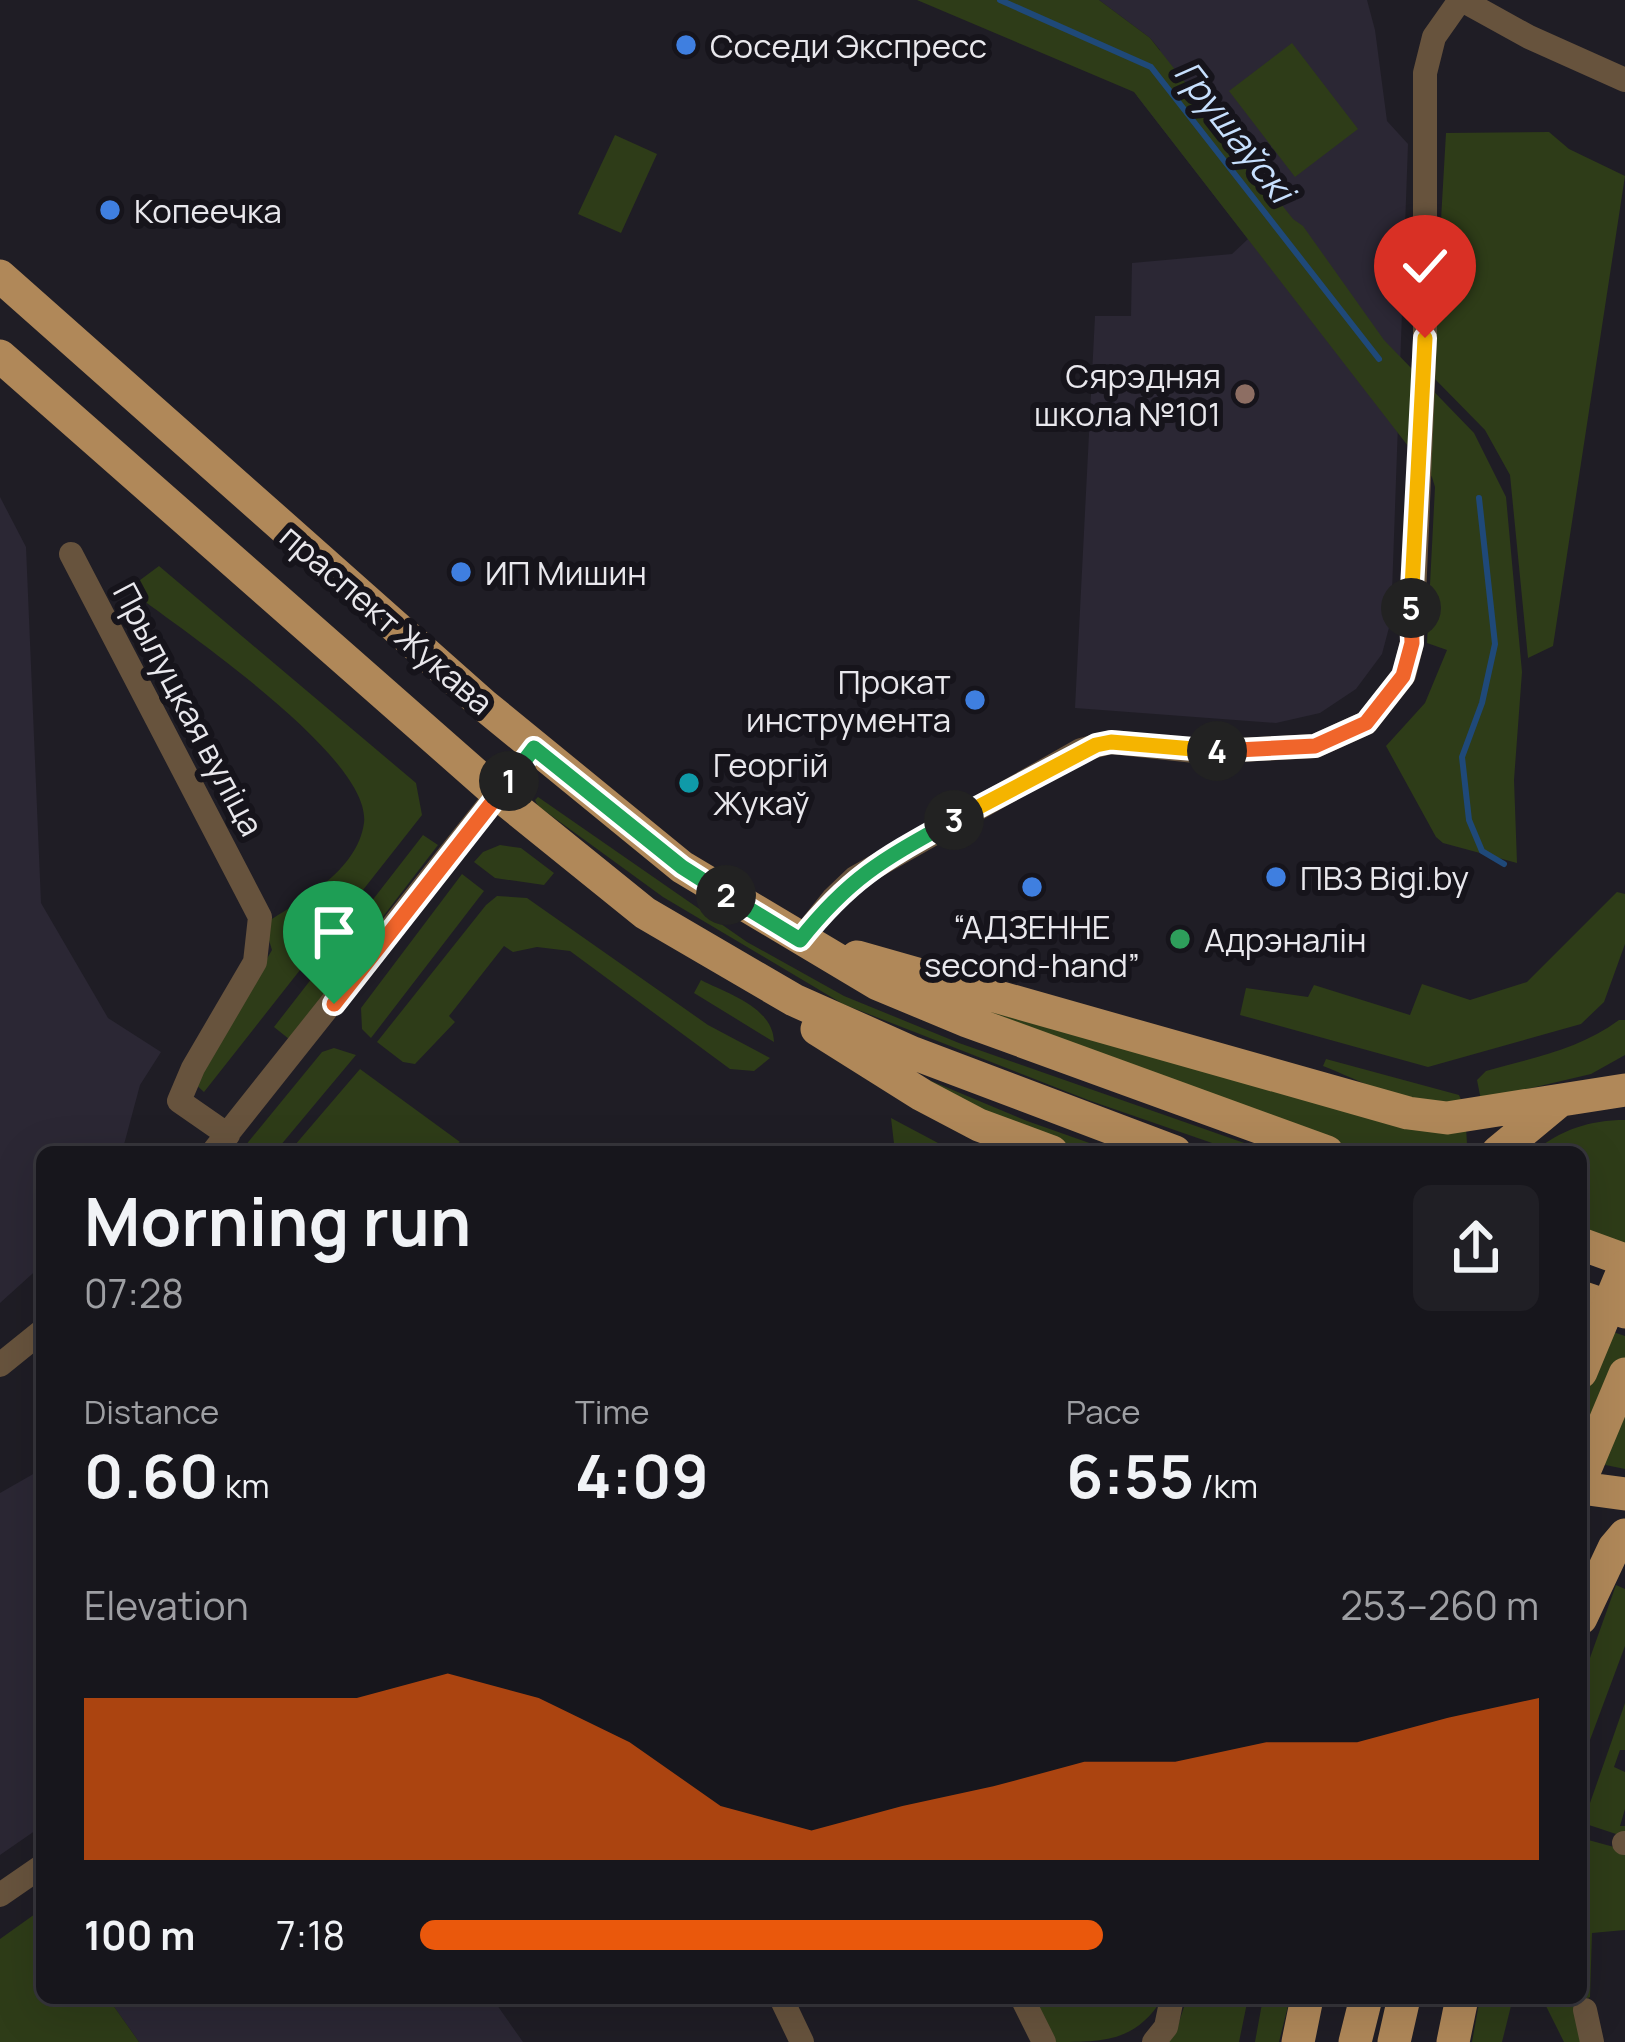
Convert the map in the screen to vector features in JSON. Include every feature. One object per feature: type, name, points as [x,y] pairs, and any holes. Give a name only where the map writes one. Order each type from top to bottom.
[{"type":"main road","name":"праспект Жукава","points":[[0,276],[534,748],[682,867],[878,984],[967,1022],[1310,1146]]},
{"type":"main road","name":"праспект Жукава","points":[[6,363],[499,795],[645,913],[794,1000],[913,1053],[1159,1146]]},
{"type":"main road","points":[[805,942],[1408,1113],[1447,1118],[1619,1087]]},
{"type":"main road","points":[[794,1000],[813,1026],[922,1096],[979,1125],[1036,1146]]},
{"type":"main road","points":[[1505,1146],[1560,1101]]},
{"type":"main road","points":[[1587,1247],[1625,1263],[1587,1357]]},
{"type":"main road","points":[[1587,1299],[1625,1312]]},
{"type":"main road","points":[[1587,1468],[1625,1374]]},
{"type":"main road","points":[[1587,1484],[1625,1494]]},
{"type":"main road","points":[[1587,1605],[1613,1548],[1625,1535]]},
{"type":"main road","points":[[1298,2042],[1306,2004]]},
{"type":"main road","points":[[1355,2042],[1364,2004]]},
{"type":"main road","points":[[1394,2042],[1403,2004]]},
{"type":"main road","points":[[1453,2042],[1461,2004]]},
{"type":"street","points":[[805,942],[832,899],[855,878],[1081,750],[1111,742],[1204,752],[1315,746],[1366,723],[1403,676],[1412,643],[1425,338],[1425,73],[1434,37],[1461,0],[1625,80]]},
{"type":"street","name":"Прылуцкая вуліца","points":[[71,554],[260,917],[255,962],[179,1101],[220,1143]]},
{"type":"street","points":[[220,1143],[534,748]]},
{"type":"street","points":[[0,1364],[36,1336]]},
{"type":"street","points":[[0,1895],[36,1870]]},
{"type":"street","points":[[784,2004],[802,2042]]},
{"type":"street","points":[[1025,2004],[1044,2042]]},
{"type":"street","points":[[1154,2042],[1166,2027],[1171,2004]]},
{"type":"street","points":[[1585,2010],[1592,2042]]},
{"type":"shaded area","name":"Сярэдняя школа №101","points":[[1099,0],[1367,0],[1387,121],[1408,144],[1391,620],[1382,654],[1356,689],[1320,713],[1276,723],[1075,708],[1095,316],[1131,316],[1132,263],[1232,254],[1248,239],[1137,96],[1160,50]]},
{"type":"shaded area","points":[[0,497],[26,547],[41,903],[108,1018],[161,1052],[140,1085],[124,1146],[36,1146],[36,1270],[0,1303]]},
{"type":"shaded area","points":[[36,1472],[36,1830],[0,1855],[0,1493]]},
{"type":"shaded area","points":[[112,2004],[496,2004],[523,2042],[139,2042]]},
{"type":"green space","points":[[917,0],[1099,0],[1150,38],[1303,226],[1384,340],[1474,433],[1506,497],[1522,672],[1514,780],[1517,863],[1436,837],[1386,746],[1425,703],[1447,650],[1427,643],[1432,477],[1134,92]]},
{"type":"green space","points":[[1292,43],[1358,129],[1295,177],[1229,91]]},
{"type":"green space","points":[[1549,132],[1569,149],[1625,176],[1553,646],[1528,658],[1510,475],[1485,430],[1432,376],[1446,133]]},
{"type":"green space","points":[[615,135],[657,154],[621,233],[578,214]]},
{"type":"green space","points":[[159,566],[416,783],[422,815],[204,1092],[194,1083],[272,950],[264,924],[339,870],[351,856],[364,823],[358,796],[338,764],[306,730],[128,589]]},
{"type":"green space","points":[[538,797],[747,942],[844,996],[959,1043],[1253,1146],[1221,1146],[1088,1100],[843,1004],[663,897],[535,800]]},
{"type":"green space","points":[[423,835],[438,845],[289,1039],[274,1027]]},
{"type":"green space","points":[[500,845],[521,848],[554,873],[544,885],[495,878],[474,862]]},
{"type":"green space","points":[[462,874],[484,891],[371,1038],[362,1029],[361,1008]]},
{"type":"green space","points":[[1617,892],[1625,894],[1625,944],[1604,1002],[1581,1024],[1428,1067],[1240,1015],[1246,988],[1308,997],[1314,985],[1410,1015],[1422,984],[1470,1000],[1527,982]]},
{"type":"green space","points":[[497,896],[527,898],[708,1025],[770,1058],[754,1071],[730,1069],[570,951],[537,947],[513,952],[504,946],[449,1016],[455,1022],[415,1064],[403,1062],[377,1042]]},
{"type":"green space","points":[[701,980],[758,1011],[772,1030],[774,1042],[694,993]]},
{"type":"green space","points":[[964,1004],[1466,1127],[1466,1146],[1349,1146]]},
{"type":"green space","points":[[1625,1020],[1625,1055],[1591,1074],[1481,1100],[1477,1080],[1486,1071],[1572,1045]]},
{"type":"green space","points":[[334,1048],[356,1055],[280,1146],[245,1146],[322,1052]]},
{"type":"green space","points":[[1326,1059],[1459,1095],[1462,1102],[1426,1103],[1391,1094],[1323,1066]]},
{"type":"green space","points":[[360,1069],[460,1142],[454,1146],[294,1146]]},
{"type":"green space","points":[[917,1075],[1098,1146],[1064,1146],[936,1093]]},
{"type":"green space","points":[[891,1118],[944,1146],[894,1146]]},
{"type":"green space","points":[[1625,1120],[1625,1245],[1587,1231],[1587,1146],[1542,1146],[1599,1122]]},
{"type":"green space","points":[[1587,1323],[1625,1336],[1625,1469],[1587,1461]]},
{"type":"green space","points":[[1616,1585],[1625,1589],[1625,1646],[1587,1748],[1587,1666]]},
{"type":"green space","points":[[1625,1703],[1625,1750],[1620,1750],[1614,1767],[1625,1772],[1620,1826],[1625,1826],[1625,1837],[1587,1824],[1587,1812]]},
{"type":"green space","points":[[1587,1840],[1625,1850],[1625,1930],[1592,1933],[1590,1997]]},
{"type":"green space","points":[[36,1913],[36,2004],[112,2004],[139,2042],[0,2042],[0,1939]]},
{"type":"green space","points":[[1034,2004],[1159,2004],[1141,2023],[1117,2036],[1052,2042]]},
{"type":"green space","points":[[1185,2004],[1247,2004],[1239,2042],[1166,2042],[1176,2031]]},
{"type":"green space","points":[[1262,2004],[1288,2004],[1279,2042],[1255,2042]]},
{"type":"green space","points":[[1479,2004],[1512,2004],[1502,2042],[1472,2042]]},
{"type":"green space","points":[[1545,2004],[1578,2004],[1584,2042],[1564,2042]]},
{"type":"waterway","name":"Грушаўскі","points":[[1000,0],[1151,67],[1379,359]]},
{"type":"waterway","name":"Грушаўскі","points":[[1479,498],[1495,644],[1482,703],[1462,757],[1469,820],[1482,851],[1504,864]]},
{"type":"place","name":"Соседи Экспресс","points":[[686,45]]},
{"type":"place","name":"Копеечка","points":[[110,210]]},
{"type":"place","name":"Сярэдняя школа №101","points":[[1245,394]]},
{"type":"place","name":"ИП Мишин","points":[[461,572]]},
{"type":"place","name":"Прокат инструмента","points":[[975,700]]},
{"type":"place","name":"Георгій Жукаў","points":[[689,783]]},
{"type":"place","name":"ПВЗ Bigi.by","points":[[1276,877]]},
{"type":"place","name":"“АДЗЕННЕ second-hand”","points":[[1032,887]]},
{"type":"place","name":"Адрэналін","points":[[1180,939]]},
{"type":"route","points":[[334,1004],[534,748],[682,867],[800,940],[832,899],[880,861],[1081,750],[1111,742],[1204,752],[1315,746],[1366,723],[1403,676],[1412,643],[1425,338]]}]
